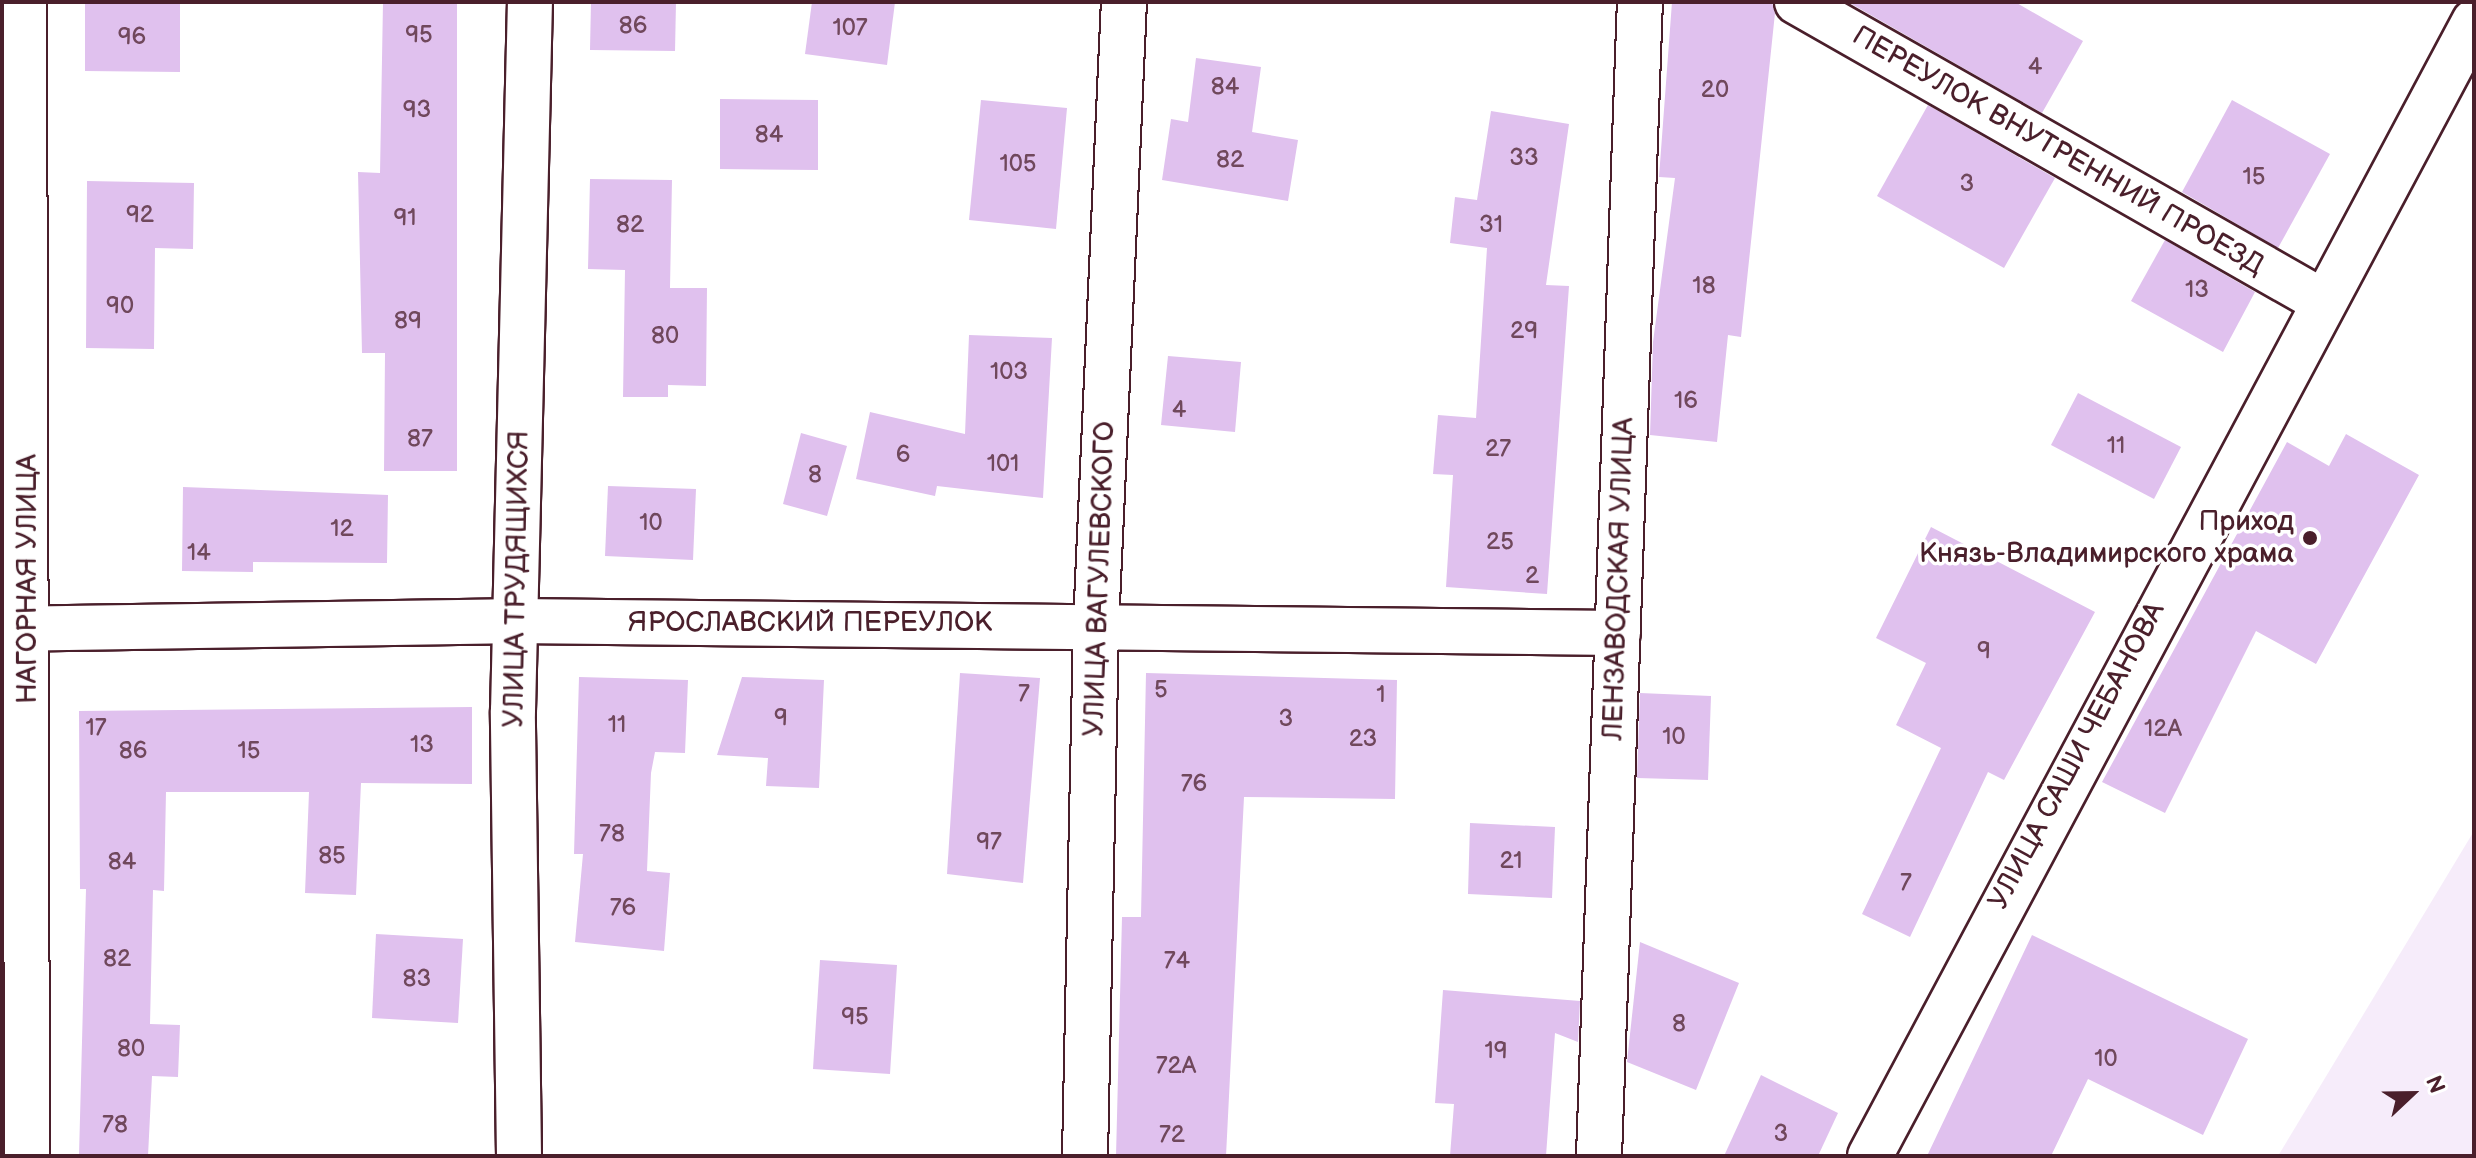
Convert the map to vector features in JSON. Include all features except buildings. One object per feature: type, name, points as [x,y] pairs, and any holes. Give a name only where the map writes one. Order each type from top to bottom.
[{"type":"street","name":"НАГОРНАЯ УЛИЦА","points":[[24,2],[16,628],[27,1156]]},
{"type":"street","name":"УЛИЦА ТРУДЯЩИХСЯ","points":[[519,1156],[515,621],[530,2]]},
{"type":"street","name":"УЛИЦА ВАГУЛЕВСКОГО","points":[[1085,1156],[1096,625],[1124,2]]},
{"type":"street","name":"ЛЕНЗАВОДСКАЯ УЛИЦА","points":[[1599,1156],[1640,2]]},
{"type":"street","name":"ПЕРЕУЛОК ВНУТРЕННИЙ ПРОЕЗД","points":[[1797,2],[2320,300]]},
{"type":"street","name":"УЛИЦА САШИ ЧЕБАНОВА","points":[[1870,1156],[2320,300],[2474,22]]},
{"type":"street","name":"ЯРОСЛАВСКИЙ ПЕРЕУЛОК","points":[[16,628],[515,621],[1618,633]]},
{"type":"shaded area","points":[[2474,831],[2474,1156],[2278,1156]]},
{"type":"place","name":"Приход Князь-Владимирского храма","points":[[2310,538]]}]
